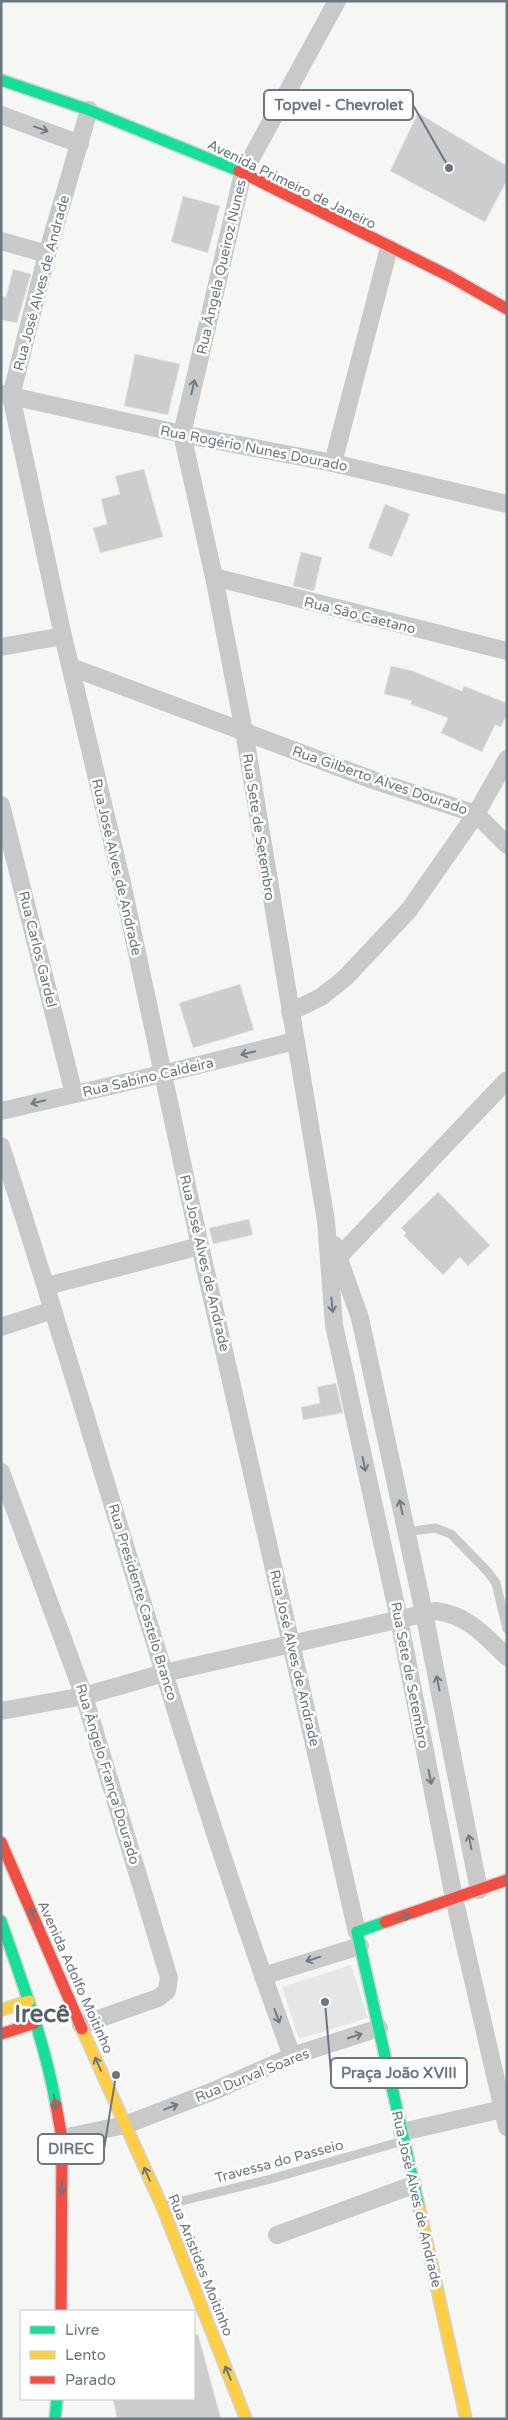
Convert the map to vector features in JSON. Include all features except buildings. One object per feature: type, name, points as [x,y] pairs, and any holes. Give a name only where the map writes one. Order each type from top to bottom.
[{"type":"street","name":"Rua Ângela Queiroz Nunes","points":[[182,434],[243,174],[337,1]]},
{"type":"street","name":"Avenida Primeiro de Janeiro","points":[[1,80],[89,110],[243,174],[449,276],[507,309]]},
{"type":"street","name":"Rua José Alves de Andrade","points":[[89,110],[6,395],[122,883],[200,1246],[292,1644],[466,2419]]},
{"type":"street","points":[[1,115],[80,144]]},
{"type":"street","points":[[1,241],[46,254]]},
{"type":"street","points":[[333,463],[390,248]]},
{"type":"street","name":"Rua Rogério Nunes Dourado","points":[[6,395],[182,434],[333,463],[507,504]]},
{"type":"street","name":"Rua Sete de Setembro","points":[[182,434],[214,577],[244,731],[290,1012],[334,1262],[334,1325],[399,1619],[454,1898],[507,2127]]},
{"type":"street","name":"Rua São Caetano","points":[[214,577],[507,651]]},
{"type":"street","points":[[1,647],[63,636]]},
{"type":"street","name":"Rua Gilberto Alves Dourado","points":[[70,667],[373,780],[476,814],[507,845]]},
{"type":"street","points":[[290,1012],[321,996],[345,978],[409,910],[476,814],[507,759]]},
{"type":"street","name":"Rua Carlos Gardel","points":[[1,805],[74,1094]]},
{"type":"street","name":"Rua Sabino Caldeira","points":[[1,1110],[162,1074],[295,1041]]},
{"type":"street","points":[[334,1262],[507,1080]]},
{"type":"street","name":"Rua Presidente Castelo Branco","points":[[1,1146],[47,1286],[164,1673],[263,1976],[292,2056]]},
{"type":"street","points":[[47,1286],[200,1246]]},
{"type":"street","name":"Rua Sete de Setembro","points":[[334,1262],[360,1318],[424,1613],[479,1890]]},
{"type":"street","points":[[1,1327],[54,1310]]},
{"type":"street","name":"Rua Ângelo França Dourado","points":[[1,1472],[84,1696],[166,1961],[170,1986],[158,1998],[81,2026]]},
{"type":"street","points":[[1,1711],[84,1696],[164,1673],[436,1611],[449,1612],[464,1618],[507,1657]]},
{"type":"street","name":"Avenida Adolfo Moitinho","points":[[1,1842],[125,2125]]},
{"type":"street","points":[[263,1976],[358,1939],[454,1898],[507,1880]]},
{"type":"street","points":[[1,1921],[29,2000],[51,2076],[62,2138],[61,2310]]},
{"type":"street","points":[[1,2010],[29,2000]]},
{"type":"street","points":[[1,2034],[36,2023]]},
{"type":"street","name":"Rua Durval Soares","points":[[62,2138],[125,2125],[216,2090],[292,2056],[379,2028]]},
{"type":"street","points":[[403,2136],[504,2108]]},
{"type":"street","name":"Rua Aristides Moitinho","points":[[125,2125],[162,2206],[246,2419]]},
{"type":"street","points":[[277,2235],[414,2185]]},
{"type":"street","points":[[195,2320],[205,2317]]},
{"type":"street","points":[[56,2419],[57,2400]]},
{"type":"lane","points":[[406,1532],[435,1528],[451,1534],[488,1572],[496,1584],[507,1629]]},
{"type":"lane","name":"Travessa do Passeio","points":[[162,2206],[267,2180],[403,2136]]},
{"type":"shaded area","points":[[351,1965],[368,2018],[299,2039],[282,1987]]},
{"type":"traffic: fast","points":[[1,80],[89,110],[239,171]]},
{"type":"traffic: fast","points":[[1,1921],[25,1989],[46,2058],[56,2105]]},
{"type":"traffic: fast","points":[[385,1922],[357,1932],[419,2207]]},
{"type":"traffic: fast","points":[[55,2419],[57,2400]]},
{"type":"traffic: slow","points":[[1,2010],[29,2001]]},
{"type":"traffic: slow","points":[[82,2029],[162,2206],[246,2419]]},
{"type":"traffic: slow","points":[[419,2207],[466,2419]]},
{"type":"traffic: jam","points":[[239,171],[449,276],[507,309]]},
{"type":"traffic: jam","points":[[1,1842],[82,2029]]},
{"type":"traffic: jam","points":[[385,1922],[507,1880]]},
{"type":"traffic: jam","points":[[1,2034],[35,2023]]},
{"type":"traffic: jam","points":[[56,2105],[62,2138],[61,2310]]},
{"type":"place","name":"Topvel - Chevrolet","points":[[449,168]]},
{"type":"place","name":"Praça João XVIII","points":[[325,2002]]},
{"type":"place","name":"DIREC","points":[[116,2075]]},
{"type":"district","name":"Irecê","points":[[42,2014]]}]
